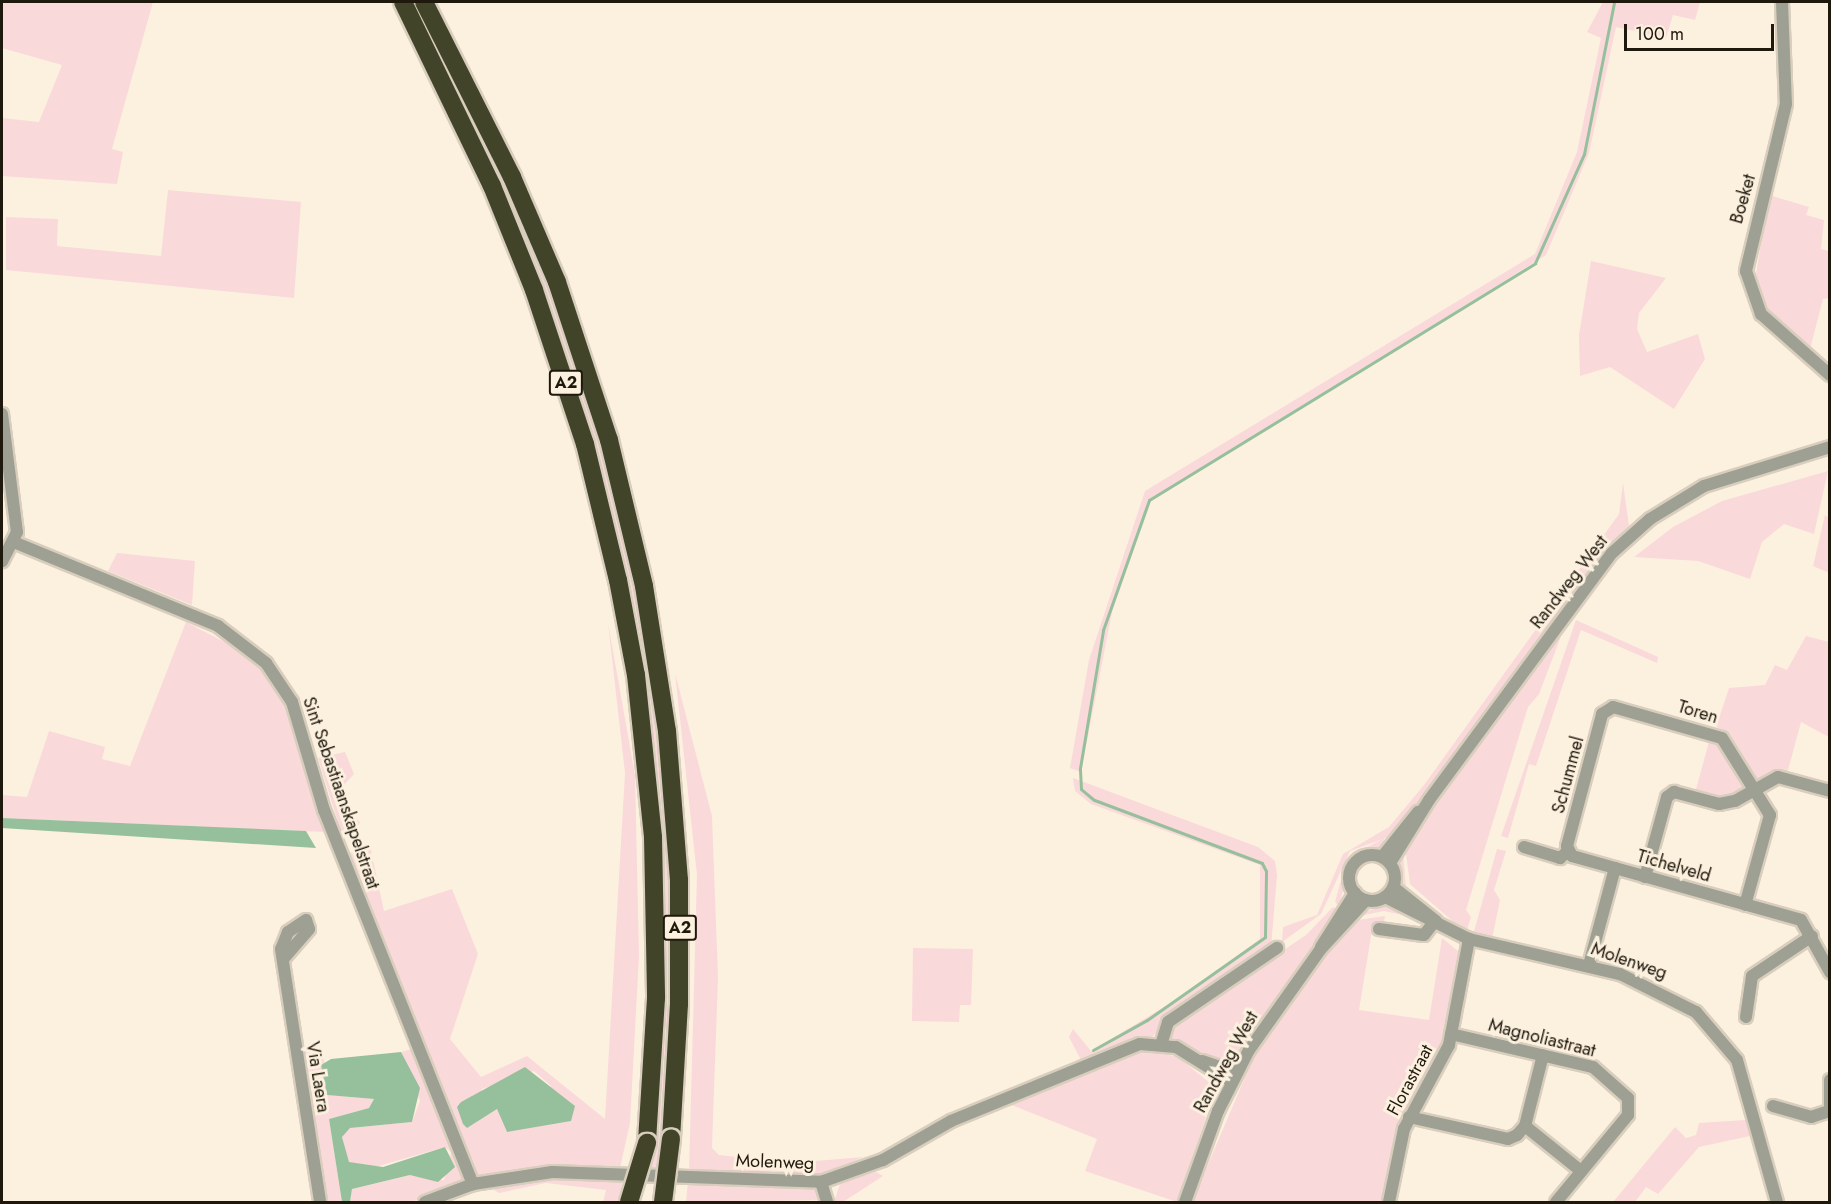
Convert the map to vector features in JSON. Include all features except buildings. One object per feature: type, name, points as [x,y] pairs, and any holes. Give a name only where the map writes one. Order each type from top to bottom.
[{"type":"highway","name":"A2","points":[[403,2],[492,186],[534,290],[585,444],[616,569],[636,675],[653,837],[656,998],[647,1141],[640,1203]]},
{"type":"highway","name":"A2","points":[[424,2],[512,177],[557,282],[609,440],[644,586],[667,732],[679,880],[680,1004],[671,1138],[663,1203]]},
{"type":"highway","name":"A2","points":[[671,1138],[673,1203]]},
{"type":"highway","name":"A2","points":[[629,1203],[647,1141]]},
{"type":"street","name":"Boeket","points":[[1782,2],[1786,104],[1746,271],[1761,314],[1830,375]]},
{"type":"street","points":[[2,414],[16,543],[2,561]]},
{"type":"street","name":"Randweg West","points":[[1386,860],[1587,584],[1650,519],[1704,486],[1830,447]]},
{"type":"street","name":"Sint Sebastiaanskapelstraat","points":[[16,543],[218,626],[266,663],[292,702],[324,810],[473,1184]]},
{"type":"street","name":"Toren","points":[[1607,708],[1714,733],[1754,787],[1770,815],[1745,905]]},
{"type":"street","name":"Schummel","points":[[1567,852],[1607,708]]},
{"type":"street","points":[[1645,877],[1667,797],[1674,792],[1719,804],[1736,801],[1754,787],[1778,777],[1830,792]]},
{"type":"street","points":[[1524,847],[1560,858],[1567,852],[1614,868]]},
{"type":"street","points":[[1367,856],[1386,860],[1389,892],[1366,900],[1355,893],[1350,879],[1354,864],[1367,856]]},
{"type":"street","name":"Tichelveld","points":[[1589,965],[1614,868],[1801,920],[1812,936],[1830,972]]},
{"type":"street","name":"Molenweg","points":[[1389,892],[1445,930],[1469,939],[1589,965],[1678,998],[1726,1042],[1737,1060],[1777,1203]]},
{"type":"street","name":"Randweg West","points":[[1185,1203],[1234,1078],[1320,951],[1355,893]]},
{"type":"street","name":"Randweg West","points":[[1320,951],[1366,900]]},
{"type":"street","points":[[1379,929],[1424,935],[1434,923]]},
{"type":"street","points":[[1746,1017],[1752,976],[1812,936]]},
{"type":"street","name":"Florastraat","points":[[1389,1203],[1409,1118],[1435,1078],[1451,1034],[1469,939]]},
{"type":"street","points":[[1161,1045],[1168,1022],[1278,948]]},
{"type":"street","name":"Via Laera","points":[[284,958],[320,1203]]},
{"type":"street","name":"Magnoliastraat","points":[[1451,1034],[1593,1067],[1628,1098],[1628,1115],[1556,1203]]},
{"type":"street","name":"Molenweg","points":[[425,1203],[473,1184],[552,1172],[821,1182],[883,1160],[951,1121],[1140,1044],[1161,1045],[1202,1061],[1234,1078]]},
{"type":"street","points":[[1409,1118],[1508,1139],[1525,1126],[1543,1055]]},
{"type":"street","points":[[1830,1080],[1830,1105]]},
{"type":"street","points":[[1773,1106],[1811,1117],[1830,1111]]},
{"type":"street","points":[[1525,1126],[1581,1171]]},
{"type":"street","points":[[821,1182],[827,1203]]},
{"type":"shaded area","points":[[2,2],[153,2],[112,149],[123,152],[117,184],[2,176],[2,118],[39,122],[62,65],[2,48]]},
{"type":"shaded area","points":[[1603,2],[1700,2],[1695,20],[1673,15],[1666,38],[1616,27],[1589,153],[1546,255],[1151,501],[1112,612],[1081,772],[1070,768],[1089,660],[1145,491],[1535,254],[1577,152],[1601,38],[1587,32]]},
{"type":"shaded area","points":[[473,115],[543,267],[605,453],[650,670],[666,810],[670,939],[662,1170],[651,1169],[659,1028],[656,818],[586,421],[563,345],[472,123]]},
{"type":"shaded area","points":[[168,190],[301,202],[294,298],[6,270],[6,217],[58,219],[57,246],[161,256]]},
{"type":"shaded area","points":[[1769,195],[1809,207],[1806,215],[1824,220],[1821,249],[1829,251],[1829,298],[1823,299],[1810,349],[1768,309],[1756,274]]},
{"type":"shaded area","points":[[1591,261],[1666,278],[1639,313],[1637,329],[1647,352],[1698,334],[1705,359],[1674,409],[1610,367],[1580,376],[1579,335]]},
{"type":"shaded area","points":[[1828,471],[1814,534],[1784,524],[1762,542],[1750,579],[1698,561],[1634,557],[1673,527],[1722,501]]},
{"type":"shaded area","points":[[1623,483],[1629,526],[1592,565],[1416,807],[1391,836],[1350,851],[1321,914],[1282,942],[1283,927],[1317,915],[1343,854],[1389,827],[1424,785],[1619,514]]},
{"type":"shaded area","points":[[1825,515],[1829,518],[1829,573],[1813,566]]},
{"type":"shaded area","points":[[117,553],[195,561],[192,605],[108,571]]},
{"type":"shaded area","points":[[1568,618],[1539,694],[1528,707],[1466,910],[1471,917],[1466,933],[1410,884],[1405,847]]},
{"type":"shaded area","points":[[1576,620],[1658,657],[1657,663],[1581,630],[1536,766],[1529,764],[1508,838],[1501,836]]},
{"type":"shaded area","points":[[186,622],[244,652],[272,681],[287,709],[326,832],[2,818],[2,795],[27,797],[49,731],[105,747],[102,759],[130,766]]},
{"type":"shaded area","points":[[608,623],[635,775],[639,956],[630,1123],[620,1168],[542,1165],[482,1177],[473,1173],[350,853],[370,846],[384,911],[452,889],[478,954],[450,1039],[481,1077],[527,1056],[605,1119],[625,773]],"holes":[[[534,1071],[551,1086],[507,1132],[497,1109],[467,1127],[482,1089]]]},
{"type":"shaded area","points":[[1806,636],[1829,642],[1829,737],[1801,722],[1787,774],[1759,782],[1730,734],[1716,727],[1729,688],[1765,685],[1775,665],[1787,670]]},
{"type":"shaded area","points":[[675,673],[712,816],[718,977],[712,1148],[719,1155],[792,1163],[863,1157],[825,1175],[689,1171],[697,875]]},
{"type":"shaded area","points":[[1710,738],[1718,740],[1749,788],[1727,802],[1695,793]]},
{"type":"shaded area","points":[[345,752],[354,774],[342,787],[348,810],[360,822],[357,830],[342,835],[318,758]]},
{"type":"shaded area","points":[[1073,778],[1258,847],[1275,861],[1277,875],[1271,948],[1162,1026],[1150,1040],[1083,1064],[1069,1037],[1073,1029],[1091,1051],[1179,998],[1260,939],[1260,865],[1091,804],[1075,791]]},
{"type":"shaded area","points":[[2,818],[306,831],[316,848],[2,828]]},
{"type":"shaded area","points":[[1384,838],[1383,846],[1351,859],[1339,906],[1335,902],[1347,858]]},
{"type":"shaded area","points":[[1497,849],[1506,851],[1494,890],[1500,900],[1492,939],[1473,935]]},
{"type":"shaded area","points":[[1403,851],[1406,887],[1452,928],[1401,887],[1397,863]]},
{"type":"shaded area","points":[[1382,905],[1403,915],[1384,911],[1354,917]]},
{"type":"shaded area","points":[[1333,907],[1337,910],[1316,945],[1240,1055],[1221,1061],[1170,1042],[1169,1027],[1306,935]]},
{"type":"shaded area","points":[[1385,916],[1383,926],[1372,930],[1359,1010],[1429,1020],[1442,938],[1459,952],[1435,1072],[1397,1127],[1383,1202],[1192,1202],[1257,1049],[1351,921]]},
{"type":"shaded area","points":[[913,948],[973,949],[971,1005],[960,1005],[959,1022],[912,1021]]},
{"type":"shaded area","points":[[415,1048],[464,1173],[462,1181],[412,1202],[350,1202],[352,1189],[410,1175],[444,1180],[451,1152],[445,1147],[372,1168],[349,1162],[345,1152],[342,1136],[350,1128],[412,1122],[420,1101],[401,1052]]},
{"type":"shaded area","points":[[1152,1051],[1178,1057],[1216,1088],[1177,1202],[1085,1171],[1097,1139],[1009,1104],[1129,1054]]},
{"type":"shaded area","points":[[301,1052],[317,1052],[324,1060],[327,1095],[374,1099],[369,1108],[329,1119],[342,1202],[326,1202]]},
{"type":"shaded area","points":[[401,1052],[420,1088],[412,1122],[350,1128],[342,1137],[349,1162],[383,1167],[445,1147],[455,1167],[438,1182],[410,1175],[352,1189],[350,1202],[342,1202],[329,1119],[369,1108],[374,1099],[327,1095],[321,1065],[331,1059]]},
{"type":"shaded area","points":[[525,1067],[575,1106],[571,1121],[507,1132],[497,1109],[467,1128],[463,1124],[457,1107],[461,1102]]},
{"type":"shaded area","points":[[1746,1120],[1750,1136],[1699,1147],[1658,1194],[1646,1187],[1635,1202],[1613,1202],[1675,1127],[1686,1138],[1696,1135],[1699,1123]]},
{"type":"shaded area","points":[[876,1172],[883,1176],[843,1202],[834,1202],[841,1181]]},
{"type":"shaded area","points":[[544,1176],[623,1178],[619,1202],[603,1202],[606,1190],[546,1183],[499,1193],[489,1187]]},
{"type":"shaded area","points":[[688,1181],[814,1186],[822,1200],[686,1202]]},
{"type":"waterway","points":[[1093,1050],[1147,1020],[1265,937],[1266,871],[1262,863],[1094,800],[1081,789],[1080,768],[1103,630],[1149,500],[1535,263],[1584,154],[1614,2]]}]
